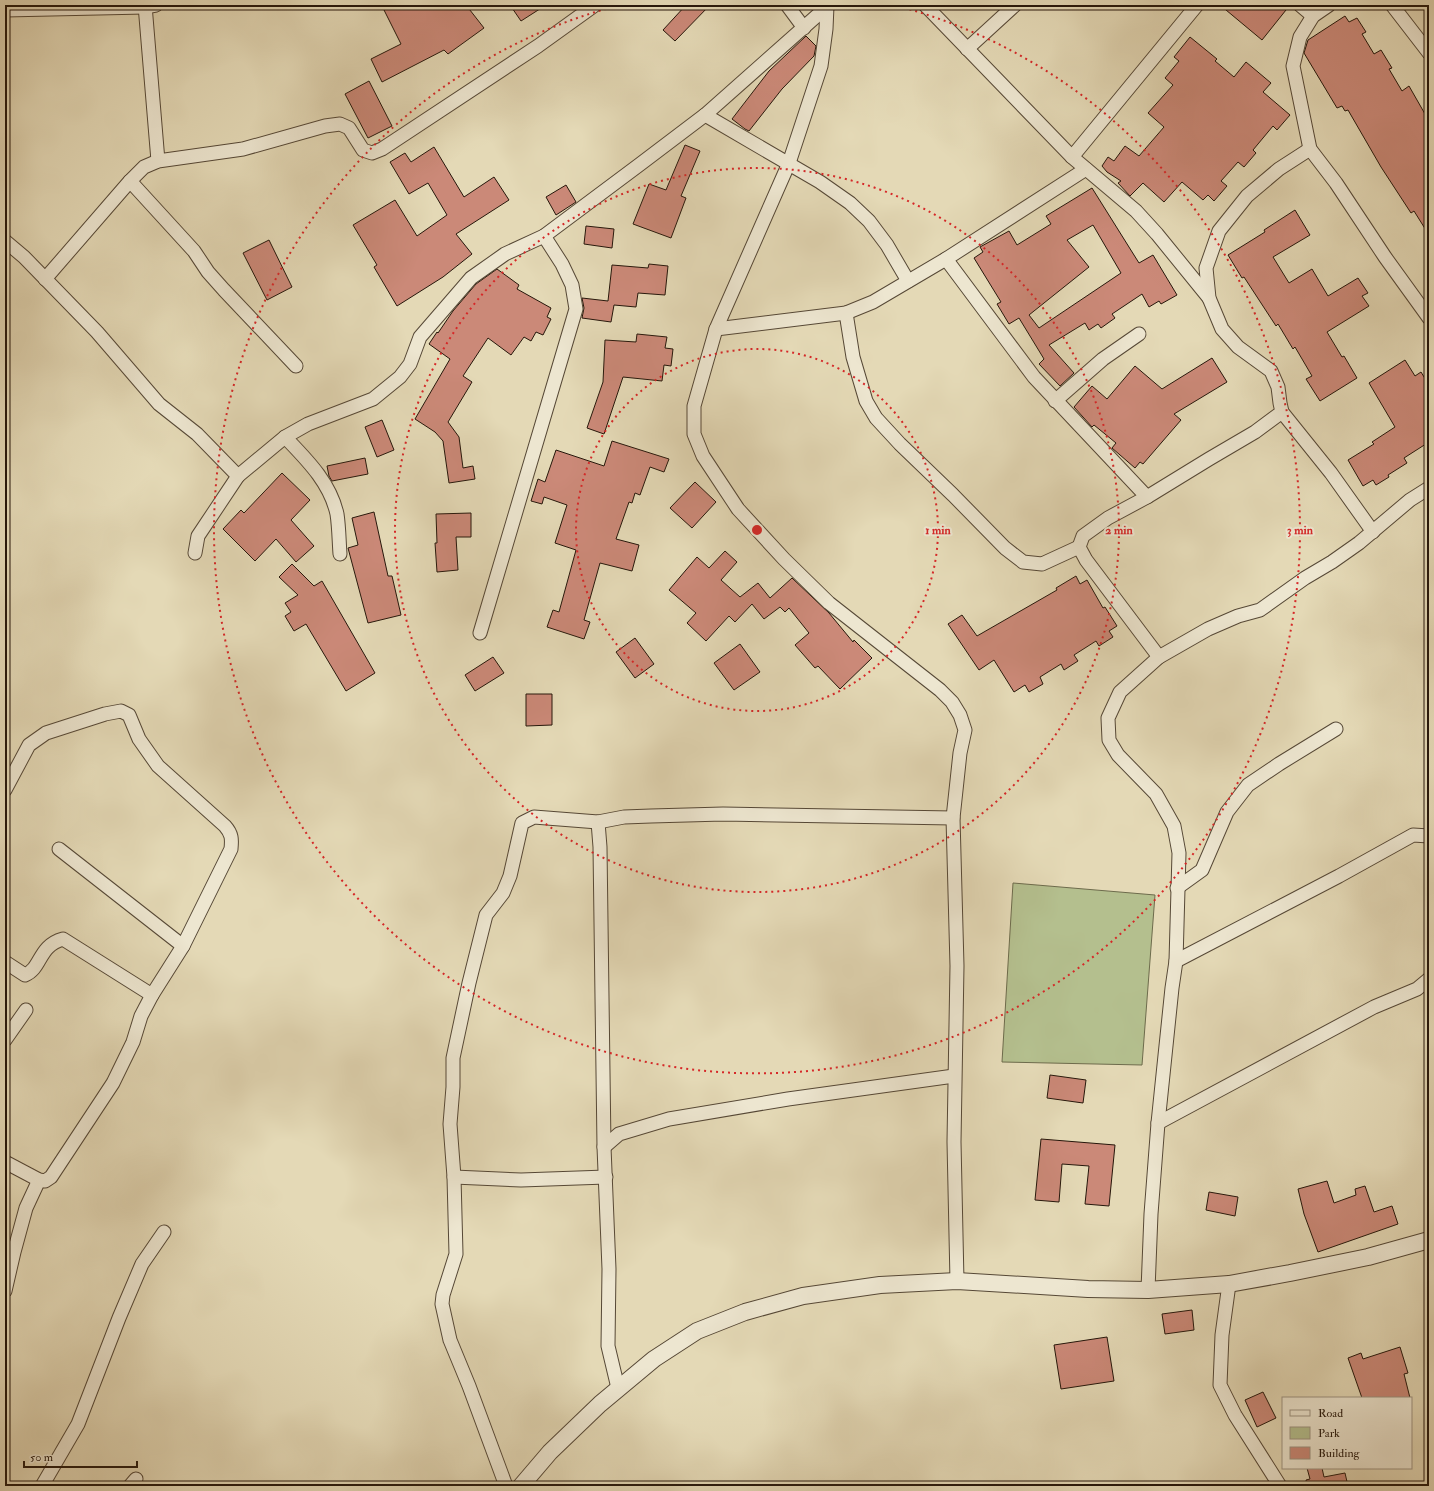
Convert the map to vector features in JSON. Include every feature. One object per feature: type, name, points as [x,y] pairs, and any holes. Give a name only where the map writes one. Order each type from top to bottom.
[{"type":"street","points":[[45,279],[130,181],[144,167],[158,161],[243,149],[325,126],[340,124],[348,128],[362,150],[372,153],[382,149],[538,46],[595,5]]},
{"type":"street","points":[[787,5],[804,28]]},
{"type":"street","points":[[924,5],[1072,156],[1136,211],[1157,234],[1209,298],[1222,329],[1238,347],[1271,371],[1278,387],[1282,412],[1331,473],[1373,532]]},
{"type":"street","points":[[967,48],[1016,5]]},
{"type":"street","points":[[1072,156],[1197,5]]},
{"type":"street","points":[[1300,5],[1313,16]]},
{"type":"street","points":[[1329,5],[1313,16],[1300,37],[1293,66],[1310,149],[1336,183],[1385,257],[1429,318]]},
{"type":"street","points":[[1392,5],[1429,53]]},
{"type":"street","points":[[5,10],[149,6],[158,161]]},
{"type":"street","points":[[195,552],[198,536],[238,476],[285,437],[308,424],[373,399],[400,377],[410,364],[420,337],[471,278],[505,254],[544,236],[705,115],[828,6]]},
{"type":"street","points":[[828,6],[820,66],[789,163],[716,329],[694,406],[694,434],[703,456],[738,508],[784,559],[829,603],[940,690],[952,702],[960,715],[965,730],[960,753],[953,818],[957,966],[954,1076],[957,1281]]},
{"type":"street","points":[[705,115],[789,163],[850,203],[869,221],[887,245],[908,281]]},
{"type":"street","points":[[1209,298],[1206,268],[1219,231],[1247,196],[1279,169],[1310,149]]},
{"type":"street","points":[[716,329],[846,313],[873,302],[946,259],[1086,169]]},
{"type":"street","points":[[130,181],[194,250],[208,272],[224,290],[296,366]]},
{"type":"street","points":[[480,632],[576,309],[572,285],[562,264],[544,236]]},
{"type":"street","points":[[5,241],[24,257],[97,332],[159,404],[197,434],[238,476]]},
{"type":"street","points":[[946,259],[1034,377],[1055,401],[1148,497]]},
{"type":"street","points":[[846,313],[853,357],[866,401],[876,418],[900,444],[1005,548],[1023,562],[1042,564],[1080,547]]},
{"type":"street","points":[[1055,401],[1103,358],[1139,334]]},
{"type":"street","points":[[1159,657],[1086,560],[1080,547],[1083,536],[1108,518],[1148,497],[1255,432],[1282,412]]},
{"type":"street","points":[[285,437],[310,464],[330,493],[337,514],[340,554]]},
{"type":"street","points":[[1148,1290],[1151,1214],[1158,1123],[1176,961],[1178,853],[1174,826],[1156,794],[1118,755],[1109,740],[1108,718],[1120,692],[1159,657],[1208,629],[1238,616],[1260,610],[1305,578],[1348,551],[1373,532],[1410,500],[1429,488]]},
{"type":"street","points":[[5,790],[29,745],[46,733],[105,714],[121,711],[129,715],[139,739],[158,766],[225,826],[230,832],[232,838],[231,849],[183,946],[152,995],[141,1016],[133,1042],[112,1083],[51,1177],[45,1181],[39,1180],[5,1162]]},
{"type":"street","points":[[1177,888],[1202,870],[1227,812],[1248,785],[1336,729]]},
{"type":"street","points":[[506,1486],[469,1386],[450,1340],[442,1304],[443,1295],[456,1254],[454,1177],[450,1124],[453,1086],[453,1058],[469,983],[486,915],[503,893],[510,876],[522,823],[534,817],[598,822],[624,817],[723,814],[953,818]]},
{"type":"street","points":[[598,822],[600,847],[604,1147],[609,1269],[608,1346],[618,1388]]},
{"type":"street","points":[[1176,961],[1340,876],[1413,835],[1429,836]]},
{"type":"street","points":[[59,849],[183,946]]},
{"type":"street","points":[[5,962],[25,975],[31,972],[48,946],[54,941],[63,939],[152,995]]},
{"type":"street","points":[[1158,1123],[1374,1007],[1417,989],[1429,979]]},
{"type":"street","points":[[5,1040],[26,1010]]},
{"type":"street","points":[[604,1147],[619,1134],[669,1119],[788,1099],[954,1076]]},
{"type":"street","points":[[454,1177],[521,1180],[606,1177]]},
{"type":"street","points":[[5,1292],[26,1208],[39,1180]]},
{"type":"street","points":[[42,1486],[78,1424],[142,1264],[164,1232]]},
{"type":"street","points":[[520,1486],[550,1452],[618,1388],[654,1359],[698,1331],[745,1312],[803,1296],[880,1285],[957,1281],[1088,1289],[1148,1290],[1229,1284],[1368,1257],[1429,1240]]},
{"type":"street","points":[[1229,1284],[1222,1335],[1220,1385],[1235,1415],[1280,1486]]},
{"type":"green space","points":[[1013,883],[1155,895],[1142,1065],[1002,1062]]},
{"type":"building","points":[[394,5],[466,5],[484,28],[448,54],[444,50],[382,82],[371,59],[401,44],[384,10]]},
{"type":"building","points":[[510,5],[546,5],[521,21]]},
{"type":"building","points":[[686,5],[710,5],[675,41],[663,30]]},
{"type":"building","points":[[1220,5],[1290,5],[1262,40]]},
{"type":"building","points":[[1345,16],[1349,22],[1357,18],[1366,32],[1362,34],[1374,54],[1381,50],[1392,68],[1389,69],[1402,91],[1409,86],[1429,121],[1429,235],[1414,211],[1411,213],[1381,167],[1348,110],[1345,111],[1342,106],[1337,108],[1304,53],[1308,40]]},
{"type":"building","points":[[806,36],[816,46],[814,56],[782,89],[749,131],[745,129],[732,119],[769,71]]},
{"type":"building","points":[[1190,37],[1217,59],[1215,61],[1234,77],[1246,62],[1271,83],[1263,92],[1290,115],[1277,130],[1273,126],[1253,150],[1256,153],[1244,167],[1238,162],[1221,181],[1227,186],[1214,201],[1208,195],[1203,200],[1182,182],[1164,202],[1143,183],[1130,196],[1118,183],[1121,181],[1107,172],[1102,166],[1108,157],[1114,161],[1125,146],[1139,156],[1164,127],[1148,113],[1173,85],[1165,78],[1179,61],[1174,57]]},
{"type":"building","points":[[369,81],[392,126],[368,138],[345,94]]},
{"type":"building","points":[[685,145],[700,151],[681,196],[686,198],[671,238],[633,224],[649,184],[666,190]]},
{"type":"building","points":[[434,147],[464,197],[494,177],[509,200],[456,234],[472,254],[443,277],[397,306],[374,267],[377,265],[353,225],[395,200],[417,236],[447,215],[428,183],[409,194],[390,162],[405,153],[411,162]]},
{"type":"building","points":[[566,185],[576,202],[556,215],[546,197]]},
{"type":"building","points":[[1092,188],[1139,263],[1153,255],[1177,295],[1161,304],[1159,301],[1149,307],[1142,294],[1112,314],[1115,318],[1101,328],[1098,324],[1089,330],[1085,323],[1049,345],[1074,373],[1060,386],[1039,364],[1044,359],[1019,318],[1009,324],[997,304],[1001,302],[974,258],[983,252],[980,247],[1009,231],[1017,245],[1051,224],[1046,216]],"holes":[[[1093,225],[1121,273],[1039,328],[1029,315],[1089,267],[1067,240]]]},
{"type":"building","points":[[1295,210],[1310,235],[1273,257],[1289,283],[1312,269],[1328,296],[1358,278],[1368,293],[1362,296],[1369,306],[1327,332],[1357,378],[1320,401],[1306,379],[1312,376],[1295,347],[1293,349],[1278,324],[1276,326],[1244,277],[1242,278],[1228,255],[1265,232],[1264,230]]},
{"type":"building","points":[[586,226],[614,229],[612,248],[584,244]]},
{"type":"building","points":[[269,240],[292,287],[267,300],[243,253]]},
{"type":"building","points":[[649,264],[668,266],[665,295],[638,293],[636,307],[614,305],[611,322],[582,318],[584,308],[582,298],[608,301],[612,265],[648,268]]},
{"type":"building","points":[[497,269],[519,285],[517,289],[551,308],[547,317],[551,319],[543,335],[536,332],[531,341],[524,337],[511,355],[488,338],[463,376],[472,382],[448,422],[459,437],[463,468],[473,466],[475,479],[449,483],[443,441],[435,432],[415,419],[450,359],[429,344],[453,311],[476,284]]},
{"type":"building","points":[[637,334],[667,337],[665,348],[673,349],[671,366],[664,365],[662,381],[623,377],[604,434],[587,428],[603,382],[605,340],[636,342]]},
{"type":"building","points":[[1212,358],[1227,382],[1174,414],[1181,420],[1143,464],[1140,462],[1135,468],[1112,448],[1116,443],[1094,425],[1092,427],[1074,407],[1092,386],[1107,399],[1135,366],[1162,389]]},
{"type":"building","points":[[1405,360],[1415,376],[1421,372],[1429,385],[1429,442],[1404,458],[1407,463],[1388,475],[1389,477],[1376,485],[1373,480],[1363,486],[1348,460],[1374,444],[1372,442],[1395,427],[1369,383]]},
{"type":"building","points":[[382,420],[394,450],[377,457],[365,427]]},
{"type":"building","points":[[612,441],[669,459],[664,472],[650,467],[640,495],[635,493],[632,503],[629,502],[616,539],[639,545],[632,571],[600,563],[584,620],[590,622],[584,639],[547,627],[553,610],[559,612],[576,550],[555,543],[567,505],[544,497],[542,504],[531,501],[538,479],[545,482],[556,450],[604,466]]},
{"type":"building","points":[[365,458],[368,474],[332,481],[329,476],[327,466]]},
{"type":"building","points":[[282,473],[310,500],[291,520],[314,546],[296,562],[276,539],[255,561],[223,529],[241,510],[244,513]]},
{"type":"building","points":[[695,482],[716,502],[692,528],[670,508]]},
{"type":"building","points":[[374,512],[388,576],[392,576],[401,615],[368,623],[348,548],[358,545],[352,518]]},
{"type":"building","points":[[471,513],[471,537],[456,537],[458,570],[437,572],[435,543],[437,543],[436,514]]},
{"type":"building","points":[[725,551],[737,562],[721,580],[740,597],[758,583],[770,598],[792,578],[829,613],[853,642],[854,640],[872,658],[840,689],[818,666],[815,668],[795,645],[809,633],[789,608],[785,612],[780,607],[764,619],[752,604],[735,622],[729,616],[706,641],[687,623],[696,613],[669,590],[697,557],[709,568]]},
{"type":"building","points":[[292,564],[314,586],[322,581],[375,673],[346,691],[306,624],[294,631],[285,616],[291,612],[285,603],[298,595],[279,577]]},
{"type":"building","points":[[1076,576],[1080,584],[1087,580],[1103,608],[1105,607],[1117,626],[1109,631],[1113,637],[1099,646],[1096,641],[1074,655],[1078,661],[1064,670],[1061,664],[1040,677],[1043,684],[1029,692],[1025,685],[1014,692],[994,660],[979,670],[948,624],[962,615],[977,636],[1057,590],[1056,588]]},
{"type":"building","points":[[635,638],[654,664],[635,678],[616,652]]},
{"type":"building","points":[[740,644],[760,672],[734,690],[714,663]]},
{"type":"building","points":[[493,657],[504,673],[475,691],[465,675]]},
{"type":"building","points":[[526,694],[552,694],[552,725],[526,726]]},
{"type":"building","points":[[1050,1075],[1086,1080],[1083,1103],[1047,1098]]},
{"type":"building","points":[[1041,1139],[1115,1145],[1109,1206],[1085,1204],[1089,1166],[1062,1164],[1059,1202],[1035,1200]]},
{"type":"building","points":[[1327,1181],[1334,1203],[1356,1195],[1355,1189],[1365,1186],[1374,1212],[1392,1206],[1398,1224],[1318,1252],[1304,1214],[1298,1189]]},
{"type":"building","points":[[1209,1192],[1238,1197],[1235,1216],[1206,1210]]},
{"type":"building","points":[[1192,1310],[1194,1330],[1165,1334],[1162,1314]]},
{"type":"building","points":[[1107,1337],[1114,1381],[1061,1389],[1054,1345]]},
{"type":"building","points":[[1400,1347],[1408,1373],[1404,1374],[1410,1397],[1362,1397],[1348,1358],[1361,1353],[1363,1359]]},
{"type":"building","points":[[1263,1392],[1276,1418],[1257,1427],[1245,1400]]},
{"type":"building","points":[[1307,1469],[1322,1469],[1324,1477],[1345,1473],[1348,1486],[1307,1486],[1306,1480],[1310,1479]]}]
